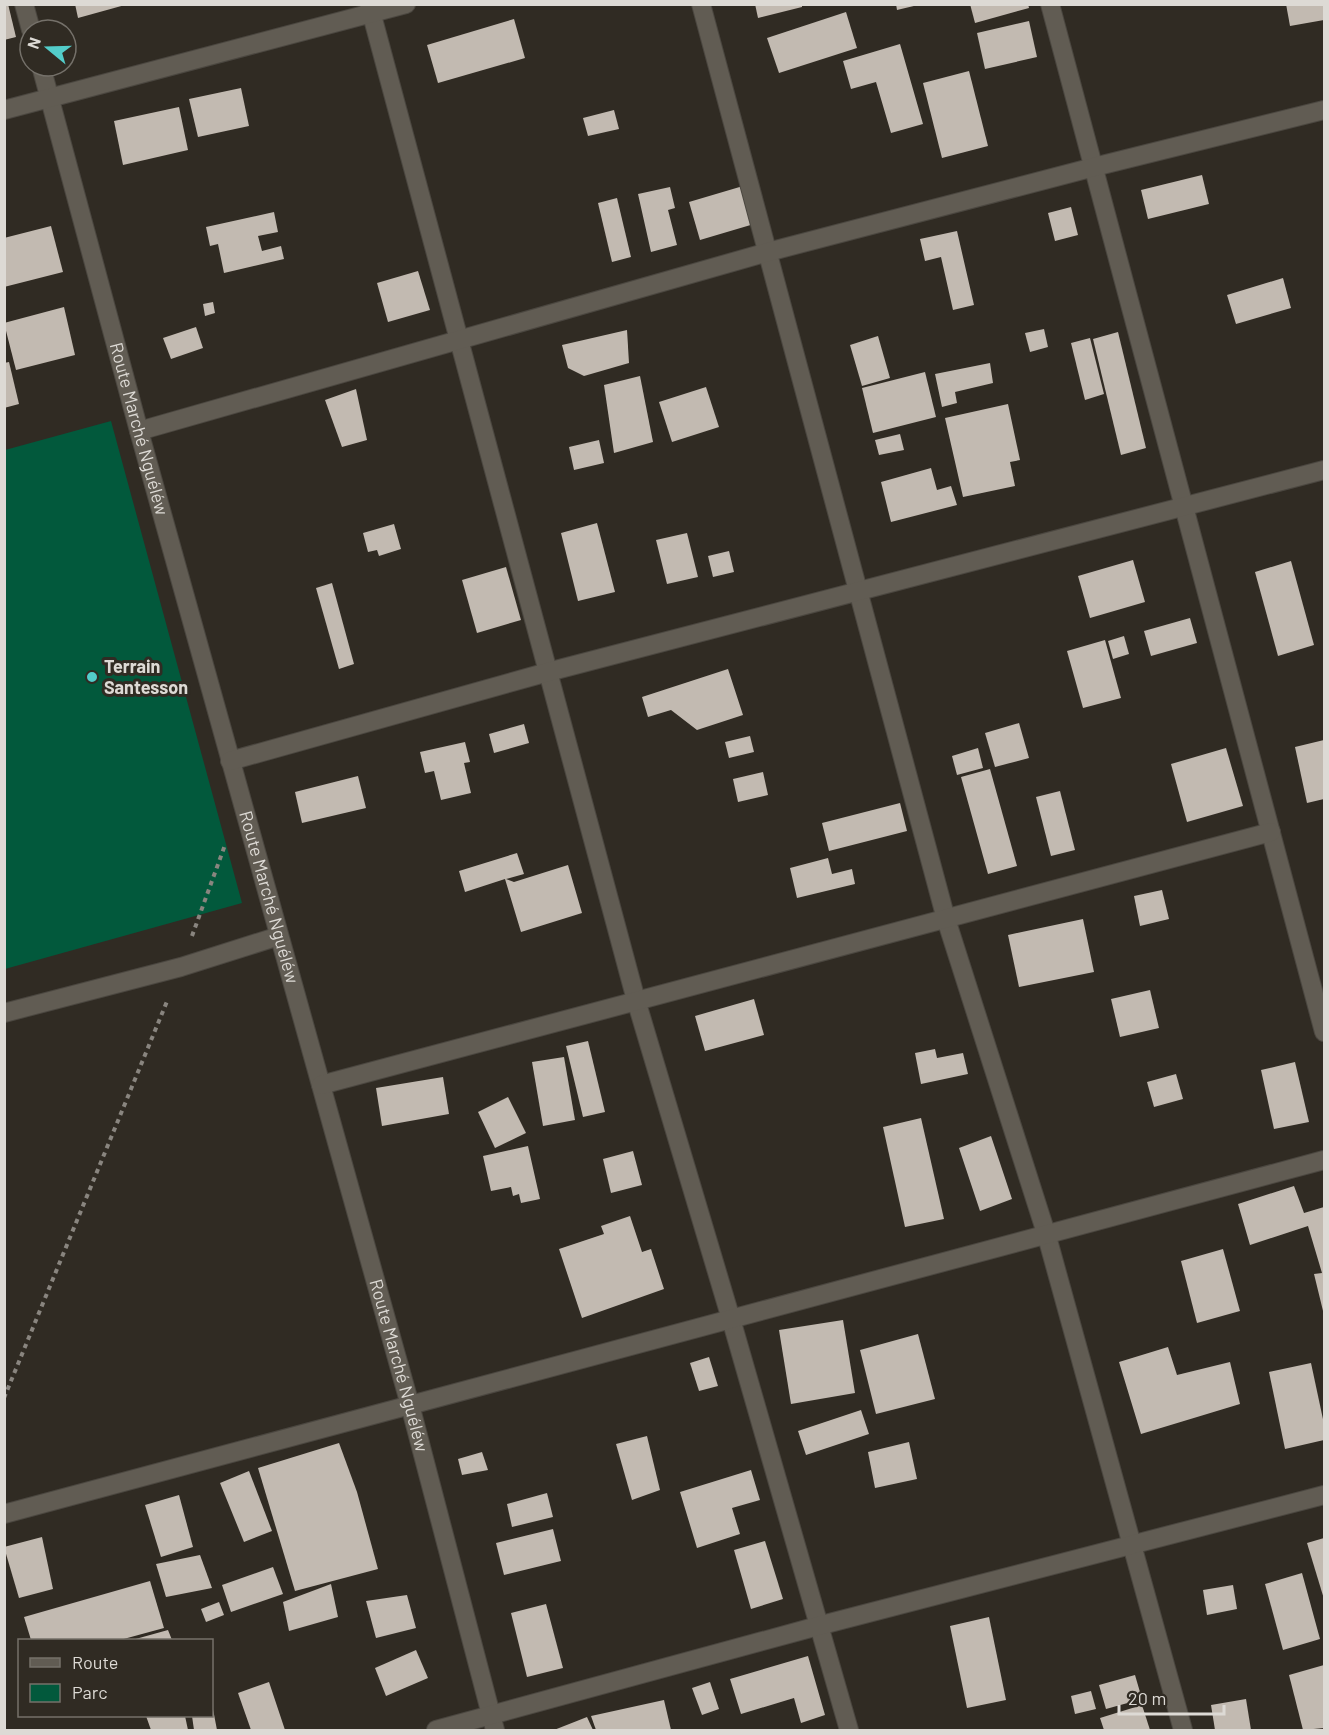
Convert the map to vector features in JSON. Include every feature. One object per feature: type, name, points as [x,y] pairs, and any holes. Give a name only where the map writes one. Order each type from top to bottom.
[{"type":"street","points":[[4,110],[370,9],[406,4]]},
{"type":"street","points":[[701,4],[946,918],[1046,1233],[1183,1731]]},
{"type":"street","points":[[1050,4],[1324,1032]]},
{"type":"street","points":[[370,9],[636,1000],[731,1319],[849,1731]]},
{"type":"street","name":"Route Marché Nguéléw","points":[[44,78],[139,431],[410,1406],[494,1723]]},
{"type":"street","points":[[139,431],[768,252],[1324,110]]},
{"type":"street","points":[[230,761],[548,672],[1324,470]]},
{"type":"street","points":[[321,1085],[1271,832]]},
{"type":"street","points":[[4,1013],[181,967],[279,936]]},
{"type":"street","points":[[4,1514],[1324,1160]]},
{"type":"street","points":[[436,1731],[494,1723],[818,1626],[1324,1495]]},
{"type":"path","points":[[4,1398],[181,967],[225,844]]},
{"type":"green space","name":"Terrain Santesson","points":[[111,421],[242,903],[5,969],[5,450]]},
{"type":"building","points":[[4,4],[8,4],[16,37],[4,40]]},
{"type":"building","points":[[75,4],[125,4],[125,5],[78,18]]},
{"type":"building","points":[[755,4],[802,4],[802,7],[758,18]]},
{"type":"building","points":[[896,4],[917,4],[918,5],[897,10]]},
{"type":"building","points":[[970,4],[1028,4],[1029,8],[975,23]]},
{"type":"building","points":[[1286,4],[1324,4],[1324,20],[1290,26]]},
{"type":"building","points":[[846,12],[857,48],[779,73],[767,38]]},
{"type":"building","points":[[514,19],[525,58],[438,83],[427,45]]},
{"type":"building","points":[[1029,21],[1037,57],[985,69],[977,33]]},
{"type":"building","points":[[900,44],[923,124],[891,133],[876,82],[851,89],[843,61]]},
{"type":"building","points":[[969,71],[988,146],[942,158],[923,83]]},
{"type":"building","points":[[241,88],[249,126],[198,137],[189,99]]},
{"type":"building","points":[[179,107],[188,150],[123,165],[114,121]]},
{"type":"building","points":[[614,110],[619,129],[588,136],[583,118]]},
{"type":"building","points":[[1202,175],[1209,204],[1148,219],[1141,190]]},
{"type":"building","points":[[743,186],[754,224],[700,240],[689,202]]},
{"type":"building","points":[[670,187],[675,208],[668,210],[677,245],[651,252],[638,194]]},
{"type":"building","points":[[617,198],[631,257],[612,262],[598,203]]},
{"type":"building","points":[[1071,207],[1078,235],[1055,241],[1048,213]]},
{"type":"building","points":[[274,212],[278,232],[258,236],[262,251],[281,246],[284,259],[224,273],[218,244],[210,246],[206,227]]},
{"type":"building","points":[[51,226],[63,272],[4,287],[4,238]]},
{"type":"building","points":[[957,231],[974,305],[953,310],[941,257],[925,261],[920,239]]},
{"type":"building","points":[[418,271],[430,310],[388,322],[377,283]]},
{"type":"building","points":[[1283,278],[1291,308],[1236,324],[1227,295]]},
{"type":"building","points":[[213,302],[215,313],[205,316],[203,304]]},
{"type":"building","points":[[64,307],[75,355],[16,370],[4,323]]},
{"type":"building","points":[[196,327],[203,348],[171,359],[163,338]]},
{"type":"building","points":[[1044,329],[1048,347],[1030,352],[1025,333]]},
{"type":"building","points":[[627,330],[629,363],[584,376],[568,368],[562,345]]},
{"type":"building","points":[[1118,332],[1146,448],[1121,455],[1093,339]]},
{"type":"building","points":[[878,336],[890,378],[862,386],[850,345]]},
{"type":"building","points":[[1090,338],[1104,394],[1085,400],[1071,343]]},
{"type":"building","points":[[9,362],[19,404],[4,408],[4,363]]},
{"type":"building","points":[[990,363],[993,383],[955,392],[957,403],[942,407],[935,374]]},
{"type":"building","points":[[925,372],[936,417],[873,433],[862,388]]},
{"type":"building","points":[[640,376],[653,442],[614,453],[604,385]]},
{"type":"building","points":[[706,387],[719,427],[672,442],[659,402]]},
{"type":"building","points":[[356,389],[367,440],[342,447],[325,400]]},
{"type":"building","points":[[1008,404],[1020,460],[1010,462],[1015,486],[963,497],[945,418]]},
{"type":"building","points":[[900,434],[904,450],[879,455],[875,440]]},
{"type":"building","points":[[599,440],[604,463],[574,470],[569,447]]},
{"type":"building","points":[[931,468],[937,490],[951,486],[957,505],[891,522],[881,482]]},
{"type":"building","points":[[597,523],[615,592],[578,601],[561,533]]},
{"type":"building","points":[[394,524],[401,549],[379,556],[377,550],[368,552],[363,533]]},
{"type":"building","points":[[687,533],[698,577],[667,584],[656,540]]},
{"type":"building","points":[[729,551],[734,572],[713,577],[708,556]]},
{"type":"building","points":[[1133,560],[1145,602],[1090,618],[1078,576]]},
{"type":"building","points":[[1291,561],[1314,645],[1278,656],[1255,572]]},
{"type":"building","points":[[506,567],[521,620],[477,633],[462,580]]},
{"type":"building","points":[[332,583],[354,664],[339,669],[316,588]]},
{"type":"building","points":[[1190,618],[1197,643],[1151,656],[1144,631]]},
{"type":"building","points":[[1124,636],[1129,654],[1113,659],[1108,641]]},
{"type":"building","points":[[1105,640],[1121,698],[1083,708],[1067,651]]},
{"type":"building","points":[[728,669],[743,715],[697,730],[671,710],[648,717],[642,697]]},
{"type":"building","points":[[1019,723],[1029,758],[995,767],[985,733]]},
{"type":"building","points":[[524,724],[529,743],[494,753],[489,734]]},
{"type":"building","points":[[750,736],[754,752],[729,758],[725,742]]},
{"type":"building","points":[[1324,740],[1324,799],[1307,803],[1295,747]]},
{"type":"building","points":[[465,742],[470,762],[464,763],[471,793],[441,800],[434,771],[425,773],[420,752]]},
{"type":"building","points":[[978,748],[983,768],[957,775],[952,756]]},
{"type":"building","points":[[1226,748],[1243,806],[1187,822],[1171,764]]},
{"type":"building","points":[[990,769],[1017,866],[988,874],[961,777]]},
{"type":"building","points":[[763,772],[768,795],[738,802],[733,779]]},
{"type":"building","points":[[358,776],[366,808],[302,823],[295,792]]},
{"type":"building","points":[[1060,791],[1075,850],[1051,856],[1036,797]]},
{"type":"building","points":[[900,803],[907,831],[829,851],[822,823]]},
{"type":"building","points":[[517,853],[524,874],[506,879],[514,882],[568,865],[582,913],[521,932],[505,879],[465,892],[459,871]]},
{"type":"building","points":[[828,858],[832,874],[852,869],[855,884],[797,898],[790,868]]},
{"type":"building","points":[[1162,890],[1169,919],[1140,926],[1134,896]]},
{"type":"building","points":[[1083,919],[1094,972],[1019,987],[1008,935]]},
{"type":"building","points":[[1150,990],[1159,1028],[1120,1037],[1111,999]]},
{"type":"building","points":[[754,999],[764,1035],[705,1051],[695,1016]]},
{"type":"building","points":[[588,1041],[605,1112],[583,1117],[566,1046]]},
{"type":"building","points":[[935,1049],[937,1058],[963,1053],[968,1074],[921,1084],[915,1053]]},
{"type":"building","points":[[564,1057],[575,1120],[543,1126],[532,1062]]},
{"type":"building","points":[[1295,1062],[1309,1122],[1274,1129],[1261,1070]]},
{"type":"building","points":[[1176,1074],[1183,1099],[1154,1107],[1147,1082]]},
{"type":"building","points":[[443,1077],[449,1114],[382,1126],[376,1088]]},
{"type":"building","points":[[508,1097],[526,1133],[495,1148],[478,1112]]},
{"type":"building","points":[[921,1118],[944,1219],[905,1227],[883,1127]]},
{"type":"building","points":[[991,1136],[1012,1199],[980,1211],[959,1148]]},
{"type":"building","points":[[528,1146],[540,1199],[521,1203],[519,1194],[513,1196],[511,1187],[491,1191],[483,1156]]},
{"type":"building","points":[[633,1151],[642,1185],[611,1193],[603,1159]]},
{"type":"building","points":[[1294,1186],[1304,1213],[1324,1207],[1324,1315],[1314,1274],[1322,1273],[1308,1226],[1250,1245],[1238,1204]]},
{"type":"building","points":[[630,1216],[642,1252],[651,1249],[664,1289],[582,1318],[559,1249],[604,1234],[601,1226]]},
{"type":"building","points":[[1223,1249],[1240,1311],[1197,1323],[1181,1261]]},
{"type":"building","points":[[843,1320],[855,1393],[791,1404],[779,1330]]},
{"type":"building","points":[[918,1334],[935,1399],[876,1414],[860,1350]]},
{"type":"building","points":[[1168,1347],[1177,1375],[1230,1362],[1240,1404],[1141,1434],[1119,1362]]},
{"type":"building","points":[[709,1357],[718,1386],[699,1391],[690,1363]]},
{"type":"building","points":[[1311,1363],[1324,1424],[1324,1440],[1285,1449],[1269,1372]]},
{"type":"building","points":[[861,1410],[869,1434],[806,1455],[798,1431]]},
{"type":"building","points":[[647,1436],[660,1490],[632,1500],[616,1444]]},
{"type":"building","points":[[909,1442],[917,1479],[875,1488],[868,1452]]},
{"type":"building","points":[[339,1443],[357,1492],[378,1569],[295,1591],[258,1468]]},
{"type":"building","points":[[482,1452],[488,1470],[462,1475],[458,1459]]},
{"type":"building","points":[[751,1470],[760,1500],[732,1508],[740,1534],[697,1548],[680,1492]]},
{"type":"building","points":[[249,1471],[272,1531],[244,1542],[220,1483]]},
{"type":"building","points":[[547,1493],[553,1517],[512,1527],[507,1504]]},
{"type":"building","points":[[179,1495],[193,1547],[161,1557],[145,1505]]},
{"type":"building","points":[[553,1529],[561,1561],[504,1575],[496,1543]]},
{"type":"building","points":[[42,1537],[53,1589],[19,1598],[4,1547]]},
{"type":"building","points":[[1324,1538],[1324,1599],[1307,1543]]},
{"type":"building","points":[[765,1541],[783,1599],[751,1609],[734,1550]]},
{"type":"building","points":[[200,1555],[212,1588],[166,1597],[156,1564]]},
{"type":"building","points":[[273,1567],[283,1594],[231,1612],[222,1585]]},
{"type":"building","points":[[1302,1573],[1320,1639],[1283,1650],[1265,1584]]},
{"type":"building","points":[[150,1581],[164,1628],[124,1639],[31,1639],[24,1617]]},
{"type":"building","points":[[331,1584],[338,1617],[289,1631],[283,1602]]},
{"type":"building","points":[[1233,1585],[1237,1609],[1207,1615],[1203,1590]]},
{"type":"building","points":[[407,1595],[416,1628],[376,1638],[366,1601]]},
{"type":"building","points":[[219,1602],[224,1615],[206,1622],[201,1609]]},
{"type":"building","points":[[546,1604],[563,1668],[527,1677],[511,1613]]},
{"type":"building","points":[[989,1617],[1006,1700],[967,1708],[950,1626]]},
{"type":"building","points":[[168,1630],[172,1639],[136,1639]]},
{"type":"building","points":[[416,1650],[428,1678],[386,1696],[375,1668]]},
{"type":"building","points":[[808,1656],[825,1715],[801,1723],[794,1698],[741,1714],[730,1679]]},
{"type":"building","points":[[1324,1665],[1324,1728],[1303,1730],[1289,1675]]},
{"type":"building","points":[[1135,1675],[1142,1699],[1106,1709],[1099,1685]]},
{"type":"building","points":[[269,1682],[285,1730],[251,1730],[238,1693]]},
{"type":"building","points":[[710,1682],[719,1709],[702,1715],[692,1688]]},
{"type":"building","points":[[1091,1691],[1096,1709],[1075,1714],[1071,1696]]},
{"type":"building","points":[[1246,1699],[1251,1730],[1215,1730],[1211,1705]]},
{"type":"building","points":[[664,1700],[671,1730],[596,1730],[591,1716]]},
{"type":"building","points":[[1142,1705],[1150,1730],[1104,1730],[1100,1718]]},
{"type":"building","points":[[213,1709],[217,1730],[194,1730],[192,1717],[213,1717]]},
{"type":"building","points":[[146,1717],[185,1717],[188,1730],[151,1730]]},
{"type":"building","points":[[587,1717],[593,1730],[554,1730]]},
{"type":"place","name":"Terrain Santesson","points":[[92,677]]}]
